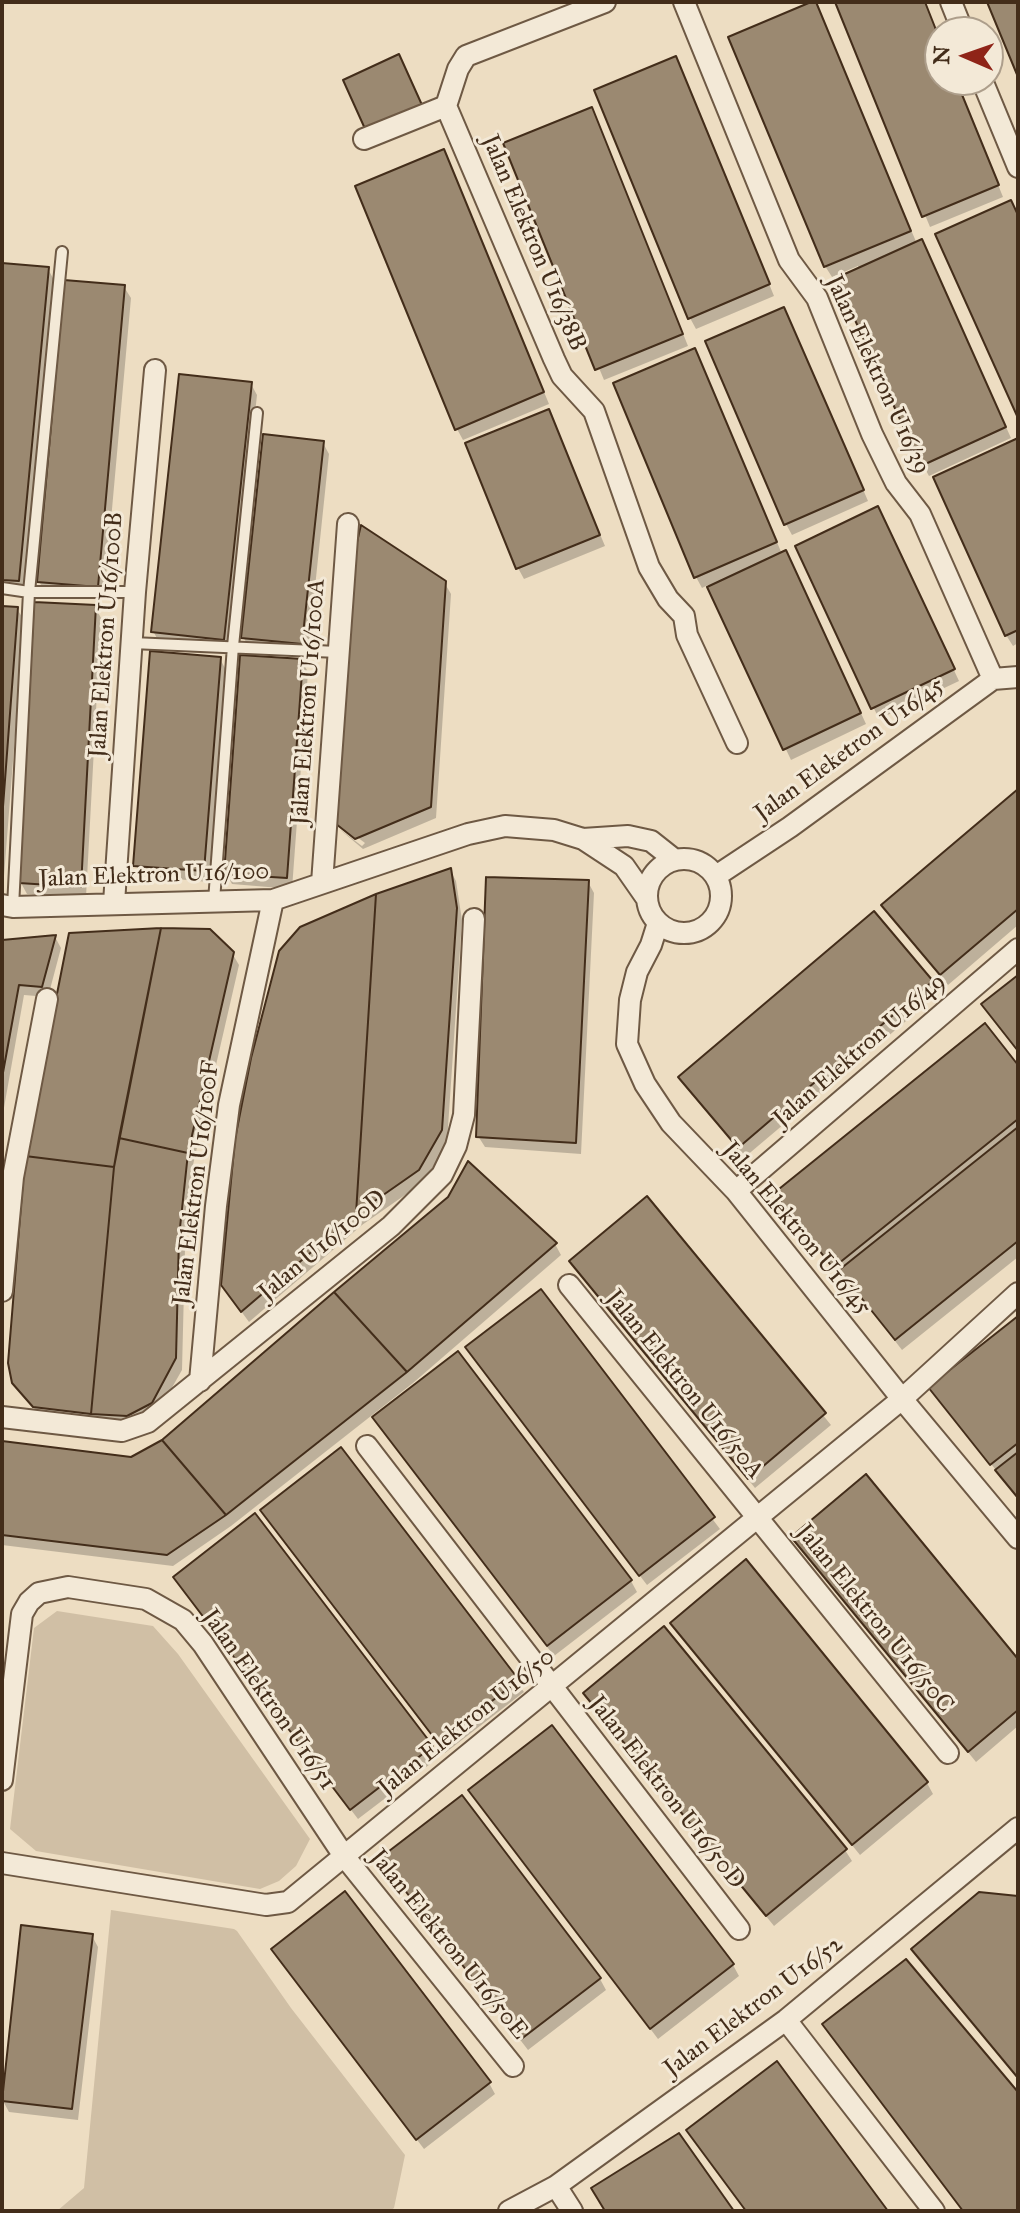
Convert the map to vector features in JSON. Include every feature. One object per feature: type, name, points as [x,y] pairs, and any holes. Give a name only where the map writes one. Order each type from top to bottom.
[{"type":"street","points":[[364,139],[446,106],[453,82],[466,56],[605,2]]},
{"type":"street","name":"Jalan Elektron U16/39","points":[[684,2],[789,260],[817,298],[872,434],[896,483],[920,514],[993,679]]},
{"type":"street","points":[[989,96],[1018,167]]},
{"type":"street","name":"Jalan Elektron U16/38B","points":[[446,106],[558,368],[594,411],[649,567],[668,599],[684,616],[687,635],[737,743]]},
{"type":"street","name":"Jalan Elektron U16/100B","points":[[114,903],[135,592],[155,370]]},
{"type":"street","name":"Jalan Elektron U16/100A","points":[[322,883],[348,524]]},
{"type":"street","points":[[993,679],[1018,677]]},
{"type":"street","name":"Jalan Eleketron U16/45","points":[[716,876],[790,827],[993,679]]},
{"type":"street","name":"Jalan Elektron U16/100","points":[[7,906],[273,900],[468,834],[505,826],[554,830],[583,839]]},
{"type":"street","points":[[583,839],[628,836],[651,841],[675,860]]},
{"type":"street","points":[[583,839],[624,866],[647,899],[658,923],[679,933],[702,928],[711,921],[721,900],[716,876],[699,861],[687,858],[675,860],[657,870],[647,899]]},
{"type":"street","name":"Jalan Elektron U16/100F","points":[[200,1381],[229,1105],[273,900]]},
{"type":"street","name":"Jalan U16/100D","points":[[2,1417],[122,1431],[148,1422],[391,1226],[442,1175],[456,1146],[464,1115],[474,919]]},
{"type":"street","name":"Jalan Elektron U16/45","points":[[658,923],[637,972],[630,1000],[627,1044],[645,1084],[671,1123],[736,1191],[1018,1538]]},
{"type":"street","name":"Jalan Elektron U16/49","points":[[736,1191],[1018,949]]},
{"type":"street","points":[[2,1291],[13,1177],[47,999]]},
{"type":"street","name":"Jalan Elektron U16/50A","points":[[569,1285],[759,1517]]},
{"type":"street","name":"Jalan Elektron U16/50","points":[[2,1863],[278,1906],[288,1902],[902,1399],[1018,1293]]},
{"type":"street","name":"Jalan Elektron U16/50D","points":[[367,1446],[739,1929]]},
{"type":"street","name":"Jalan Elektron U16/50C","points":[[759,1517],[948,1753]]},
{"type":"street","name":"Jalan Elektron U16/51","points":[[2,1780],[22,1614],[29,1602],[39,1593],[68,1587],[146,1599],[183,1620],[203,1644],[344,1856]]},
{"type":"street","name":"Jalan Elektron U16/52","points":[[509,2211],[556,2186],[786,2020],[1016,1833]]},
{"type":"street","name":"Jalan Elektron U16/50E","points":[[344,1856],[513,2066]]},
{"type":"street","points":[[786,2020],[934,2211]]},
{"type":"street","points":[[556,2186],[572,2211]]},
{"type":"lane","points":[[7,906],[29,592],[62,252]]},
{"type":"lane","points":[[214,901],[233,646],[257,413]]},
{"type":"lane","points":[[2,588],[29,592],[135,592]]},
{"type":"lane","points":[[132,643],[338,652]]},
{"type":"shaded area","points":[[57,1611],[153,1626],[178,1654],[310,1839],[296,1866],[279,1881],[260,1889],[36,1851],[10,1829],[34,1628]]},
{"type":"shaded area","points":[[111,1910],[237,1931],[291,2008],[405,2155],[394,2208],[390,2211],[57,2211],[84,2188]]},
{"type":"building","points":[[816,2],[911,231],[824,267],[728,37]]},
{"type":"building","points":[[835,2],[925,2],[931,16],[924,16],[924,96],[963,96],[999,185],[922,217]]},
{"type":"building","points":[[987,2],[1018,2],[1018,77],[1004,43],[1004,16],[993,16]]},
{"type":"building","points":[[399,54],[422,105],[366,131],[343,80]]},
{"type":"building","points":[[676,56],[770,284],[688,319],[594,90]]},
{"type":"building","points":[[592,107],[683,334],[595,370],[503,143]]},
{"type":"building","points":[[444,149],[544,392],[455,430],[355,186]]},
{"type":"building","points":[[1011,200],[1018,215],[1018,418],[935,234]]},
{"type":"building","points":[[922,239],[1006,427],[921,466],[836,278]]},
{"type":"building","points":[[2,263],[49,267],[19,581],[2,580]]},
{"type":"building","points":[[64,280],[125,285],[98,587],[37,582]]},
{"type":"building","points":[[784,307],[864,490],[784,525],[705,341]]},
{"type":"building","points":[[695,348],[777,542],[694,578],[613,383]]},
{"type":"building","points":[[179,374],[252,382],[224,640],[151,632]]},
{"type":"building","points":[[549,409],[600,535],[516,569],[465,443]]},
{"type":"building","points":[[263,434],[324,441],[302,644],[241,638]]},
{"type":"building","points":[[1018,438],[1018,630],[1005,636],[933,477]]},
{"type":"building","points":[[878,506],[955,669],[871,709],[795,546]]},
{"type":"building","points":[[361,525],[446,581],[431,807],[355,839],[331,820],[353,559]]},
{"type":"building","points":[[786,550],[861,713],[783,750],[707,587]]},
{"type":"building","points":[[34,602],[96,605],[81,887],[19,883]]},
{"type":"building","points":[[2,606],[18,607],[2,820]]},
{"type":"building","points":[[150,651],[221,657],[204,871],[133,866]]},
{"type":"building","points":[[240,655],[303,659],[287,878],[224,874]]},
{"type":"building","points":[[1018,789],[1018,909],[940,975],[881,905]]},
{"type":"building","points":[[451,868],[457,908],[442,1130],[419,1170],[356,1214],[376,894]]},
{"type":"building","points":[[486,877],[589,880],[576,1143],[476,1137]]},
{"type":"building","points":[[376,894],[356,1214],[241,1312],[221,1285],[235,1139],[251,1058],[279,951],[300,927]]},
{"type":"building","points":[[874,911],[933,981],[738,1148],[678,1077]]},
{"type":"building","points":[[161,928],[210,929],[234,952],[188,1153],[119,1138]]},
{"type":"building","points":[[161,928],[114,1167],[25,1156],[69,933]]},
{"type":"building","points":[[56,935],[42,987],[19,985],[2,1078],[2,940]]},
{"type":"building","points":[[1018,975],[1018,1051],[981,1004]]},
{"type":"building","points":[[985,1023],[1018,1065],[1018,1119],[833,1268],[774,1193]]},
{"type":"building","points":[[1018,1127],[1018,1241],[895,1340],[839,1270]]},
{"type":"building","points":[[119,1138],[188,1153],[179,1237],[176,1358],[152,1403],[127,1416],[91,1414]]},
{"type":"building","points":[[25,1156],[114,1167],[91,1414],[33,1407],[12,1383],[8,1363]]},
{"type":"building","points":[[468,1161],[557,1243],[407,1372],[334,1292],[448,1197]]},
{"type":"building","points":[[647,1196],[826,1413],[748,1479],[569,1261]]},
{"type":"building","points":[[541,1289],[715,1517],[639,1576],[465,1347]]},
{"type":"building","points":[[334,1292],[407,1372],[226,1515],[162,1440]]},
{"type":"building","points":[[1018,1316],[1018,1443],[990,1465],[928,1387]]},
{"type":"building","points":[[458,1351],[632,1580],[547,1646],[372,1417]]},
{"type":"building","points":[[162,1440],[226,1515],[167,1555],[2,1535],[2,1441],[131,1457]]},
{"type":"building","points":[[341,1447],[519,1680],[438,1743],[260,1510]]},
{"type":"building","points":[[1018,1452],[1018,1498],[995,1470]]},
{"type":"building","points":[[866,1474],[1018,1659],[1018,1710],[968,1752],[791,1537]]},
{"type":"building","points":[[255,1513],[433,1746],[350,1810],[173,1577]]},
{"type":"building","points":[[746,1559],[928,1782],[852,1845],[670,1623]]},
{"type":"building","points":[[664,1626],[847,1849],[766,1916],[583,1693]]},
{"type":"building","points":[[552,1725],[734,1964],[650,2029],[468,1790]]},
{"type":"building","points":[[462,1795],[601,1978],[520,2040],[380,1858]]},
{"type":"building","points":[[345,1891],[491,2082],[416,2140],[271,1949]]},
{"type":"building","points":[[979,1892],[1018,1896],[1018,2078],[911,1949]]},
{"type":"building","points":[[21,1925],[93,1934],[72,2109],[2,2101]]},
{"type":"building","points":[[906,1959],[1018,2092],[1018,2211],[963,2211],[822,2024]]},
{"type":"building","points":[[777,2061],[888,2211],[746,2211],[686,2130]]},
{"type":"building","points":[[679,2133],[734,2211],[605,2211],[591,2188]]}]
